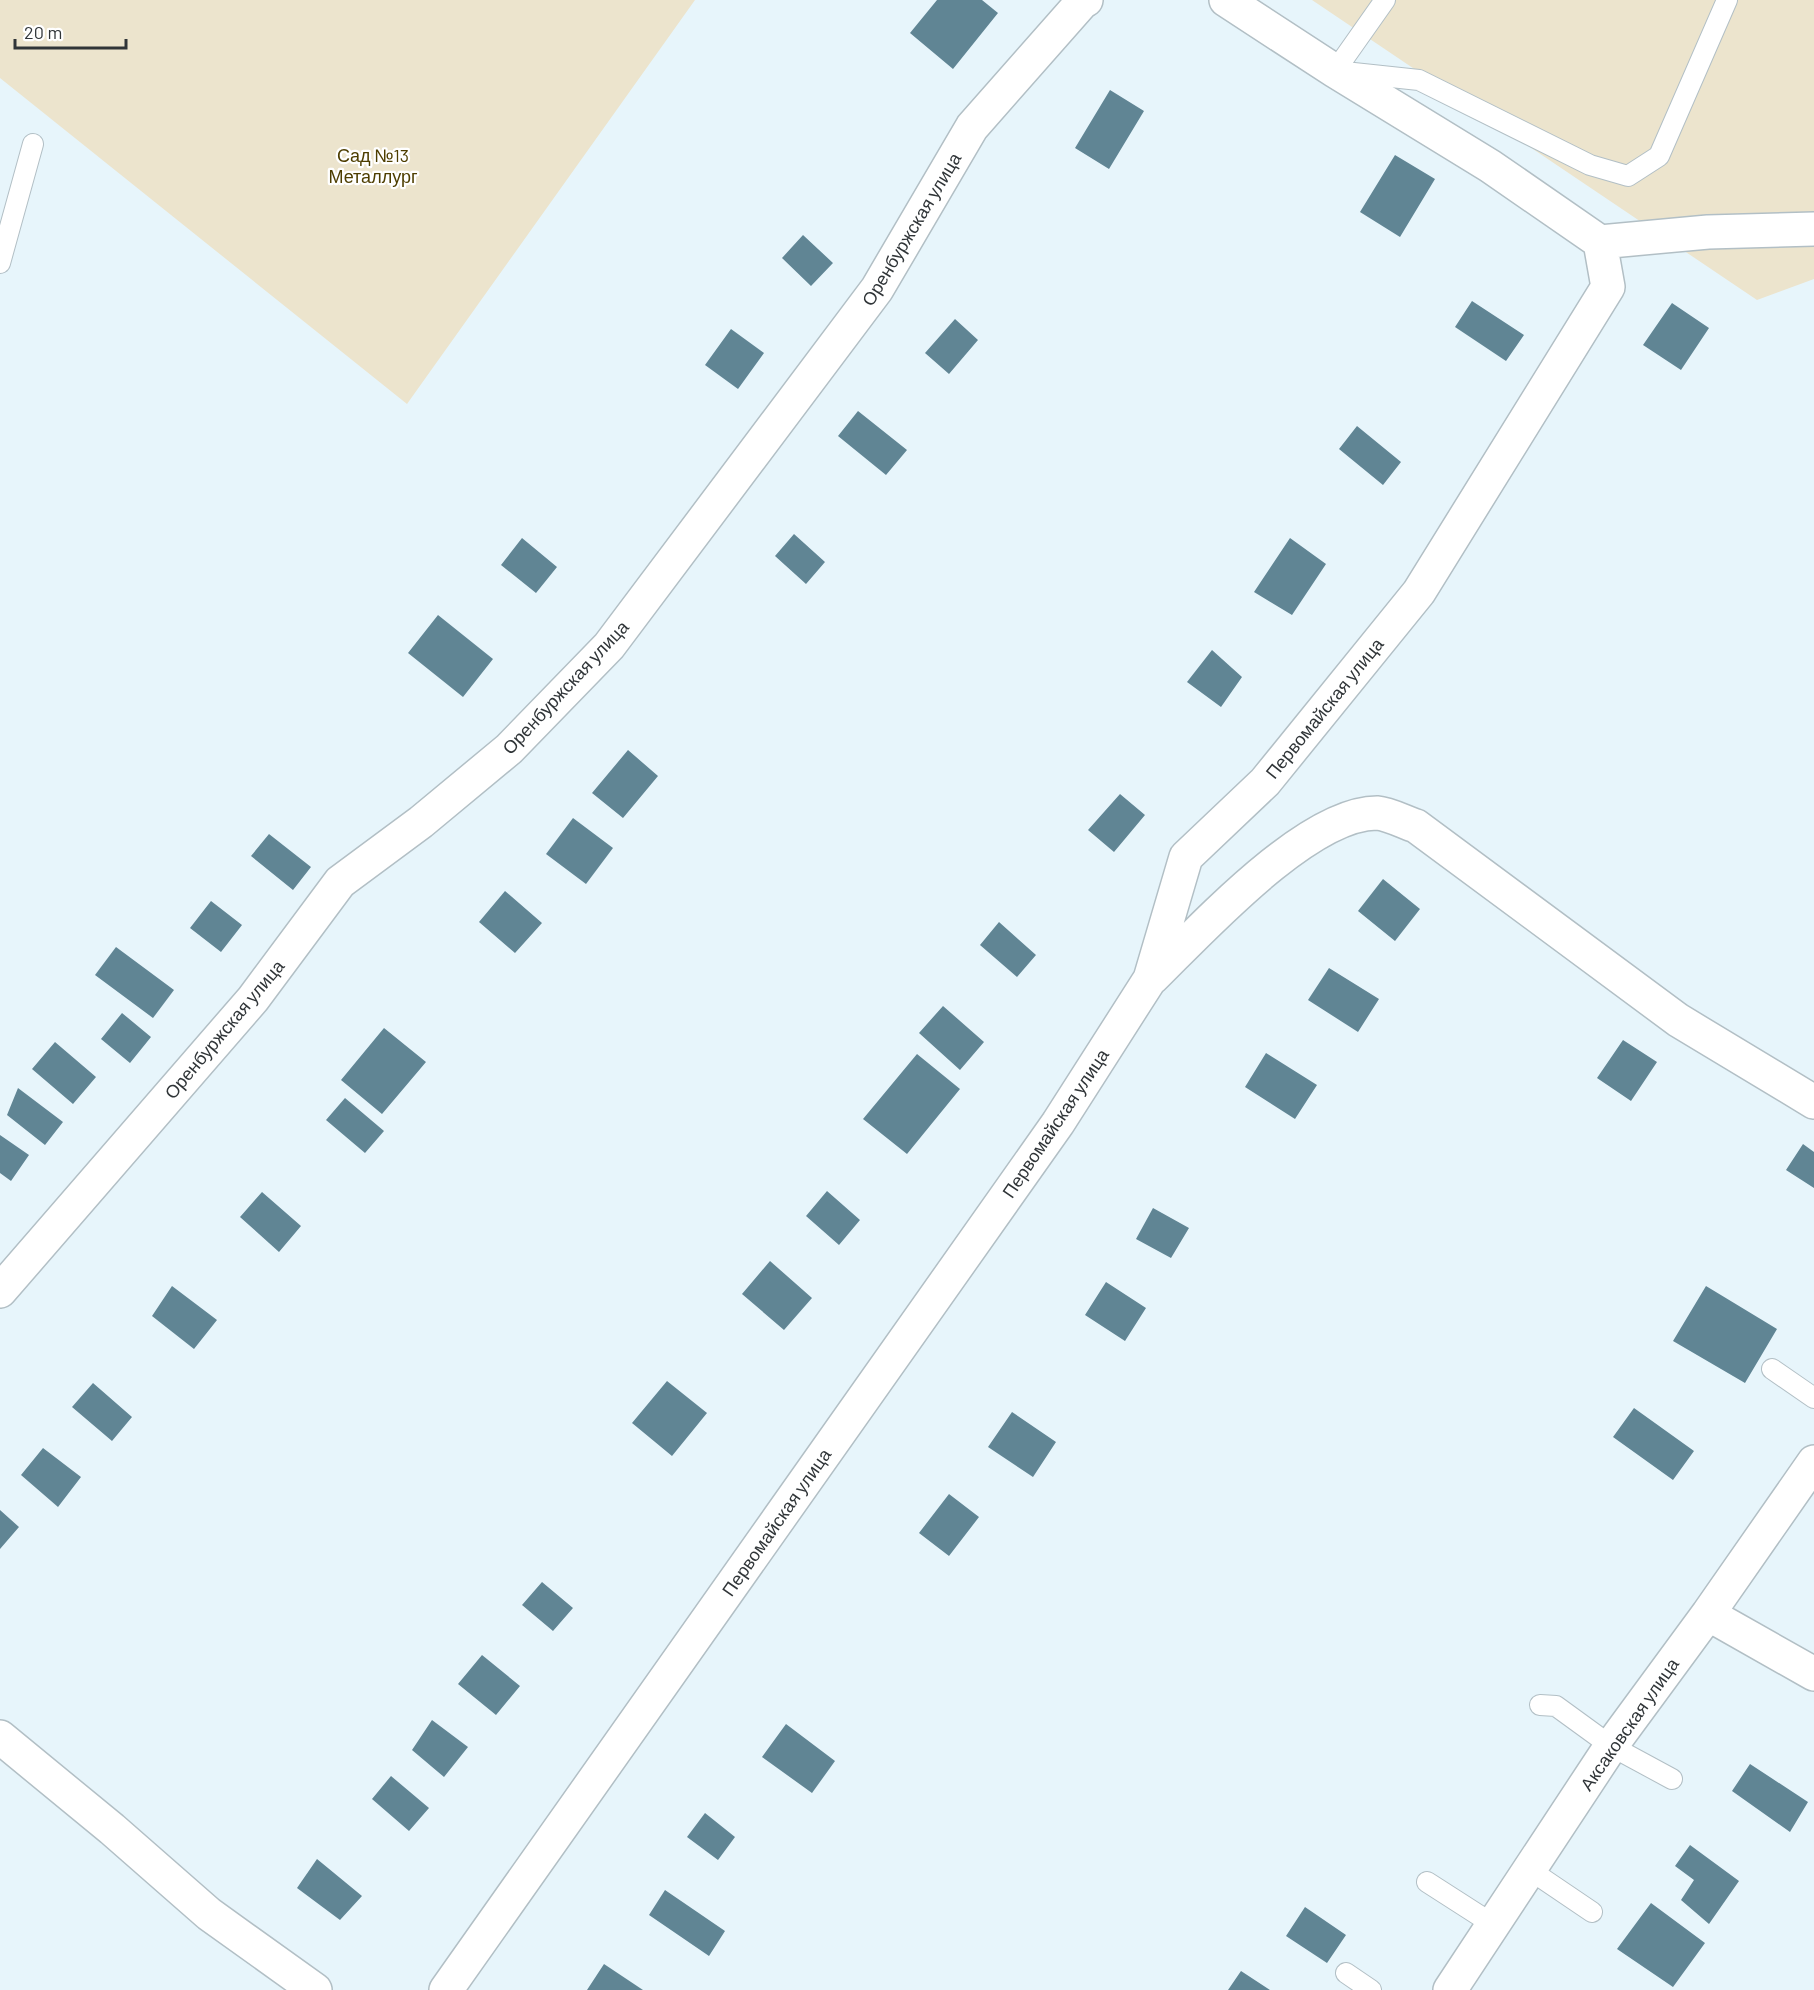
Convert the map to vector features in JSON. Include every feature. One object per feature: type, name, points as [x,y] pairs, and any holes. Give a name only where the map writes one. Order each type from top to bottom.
[{"type":"street","name":"Оренбуржская улица","points":[[0,1290],[254,999],[340,882],[421,822],[509,749],[609,646],[877,289],[972,127],[1084,0]]},
{"type":"street","points":[[1226,0],[1335,71],[1490,166],[1600,242],[1708,232],[1814,229]]},
{"type":"street","name":"Первомайская улица","points":[[446,1990],[1058,1123],[1150,979],[1186,857],[1265,782],[1419,592],[1608,287],[1600,242]]},
{"type":"street","points":[[1150,979],[1266,868],[1339,820],[1378,813],[1416,826],[1678,1020],[1814,1102]]},
{"type":"street","name":"Аксаковская улица","points":[[1456,1988],[1494,1925],[1611,1746],[1708,1614],[1814,1462]]},
{"type":"street","points":[[1708,1614],[1814,1674]]},
{"type":"street","points":[[0,1737],[112,1829],[209,1914],[315,1990]]},
{"type":"lane","points":[[1385,0],[1335,71],[1419,80],[1590,165],[1628,176],[1659,156],[1727,0]]},
{"type":"lane","points":[[0,263],[33,144]]},
{"type":"lane","points":[[1772,1369],[1814,1398]]},
{"type":"lane","points":[[1540,1705],[1556,1706],[1611,1746],[1672,1779]]},
{"type":"lane","points":[[1530,1870],[1592,1912]]},
{"type":"lane","points":[[1427,1882],[1494,1925]]},
{"type":"lane","points":[[1346,1973],[1371,1990]]},
{"type":"green space","name":"Сад №13 Металлург","points":[[0,0],[695,0],[407,404],[0,78]]},
{"type":"green space","points":[[1312,0],[1814,0],[1814,279],[1757,300]]},
{"type":"building","points":[[937,0],[982,0],[998,13],[953,69],[910,33]]},
{"type":"building","points":[[1110,90],[1144,111],[1109,169],[1075,148]]},
{"type":"building","points":[[1395,155],[1435,179],[1400,237],[1360,212]]},
{"type":"building","points":[[803,235],[833,263],[811,286],[782,258]]},
{"type":"building","points":[[1472,301],[1524,335],[1506,361],[1455,327]]},
{"type":"building","points":[[1672,303],[1709,328],[1681,370],[1643,345]]},
{"type":"building","points":[[955,319],[978,340],[949,374],[925,353]]},
{"type":"building","points":[[731,329],[764,353],[738,389],[705,365]]},
{"type":"building","points":[[858,411],[907,450],[886,475],[838,436]]},
{"type":"building","points":[[1357,426],[1401,462],[1383,485],[1339,449]]},
{"type":"building","points":[[794,534],[825,562],[806,584],[775,556]]},
{"type":"building","points":[[522,538],[557,567],[536,593],[501,565]]},
{"type":"building","points":[[1290,538],[1326,564],[1292,615],[1254,592]]},
{"type":"building","points":[[438,615],[493,659],[463,697],[408,653]]},
{"type":"building","points":[[1212,650],[1242,677],[1221,707],[1187,682]]},
{"type":"building","points":[[628,750],[658,776],[623,818],[592,793]]},
{"type":"building","points":[[1120,794],[1145,815],[1114,852],[1088,830]]},
{"type":"building","points":[[573,818],[613,848],[586,884],[546,854]]},
{"type":"building","points":[[269,834],[311,867],[293,890],[251,856]]},
{"type":"building","points":[[1383,879],[1420,909],[1395,941],[1358,911]]},
{"type":"building","points":[[505,891],[542,923],[515,953],[479,922]]},
{"type":"building","points":[[211,901],[242,925],[221,952],[190,928]]},
{"type":"building","points":[[999,922],[1036,955],[1017,977],[980,945]]},
{"type":"building","points":[[116,947],[174,990],[153,1018],[95,975]]},
{"type":"building","points":[[1329,968],[1379,999],[1358,1032],[1308,1000]]},
{"type":"building","points":[[943,1006],[984,1042],[960,1070],[919,1033]]},
{"type":"building","points":[[122,1013],[151,1037],[130,1063],[101,1039]]},
{"type":"building","points":[[384,1028],[426,1062],[382,1114],[341,1080]]},
{"type":"building","points":[[1623,1040],[1657,1062],[1631,1101],[1597,1078]]},
{"type":"building","points":[[55,1042],[96,1077],[73,1104],[32,1069]]},
{"type":"building","points":[[1266,1053],[1317,1085],[1295,1119],[1245,1087]]},
{"type":"building","points":[[917,1054],[960,1089],[907,1154],[863,1119]]},
{"type":"building","points":[[18,1088],[63,1122],[45,1145],[7,1115]]},
{"type":"building","points":[[345,1098],[384,1131],[365,1153],[326,1120]]},
{"type":"building","points":[[0,1135],[29,1155],[11,1181],[0,1173]]},
{"type":"building","points":[[1803,1144],[1814,1152],[1814,1188],[1786,1170]]},
{"type":"building","points":[[827,1191],[860,1220],[839,1245],[806,1216]]},
{"type":"building","points":[[262,1192],[301,1226],[279,1252],[240,1217]]},
{"type":"building","points":[[1153,1208],[1189,1228],[1171,1258],[1136,1239]]},
{"type":"building","points":[[770,1261],[812,1298],[784,1330],[742,1294]]},
{"type":"building","points":[[1106,1282],[1146,1308],[1125,1341],[1085,1315]]},
{"type":"building","points":[[172,1286],[217,1320],[194,1349],[152,1316]]},
{"type":"building","points":[[1706,1286],[1777,1329],[1745,1383],[1673,1341]]},
{"type":"building","points":[[667,1381],[707,1413],[672,1456],[632,1423]]},
{"type":"building","points":[[93,1383],[132,1417],[112,1441],[72,1407]]},
{"type":"building","points":[[1634,1408],[1694,1451],[1673,1480],[1613,1437]]},
{"type":"building","points":[[1012,1412],[1056,1442],[1033,1477],[988,1447]]},
{"type":"building","points":[[43,1448],[81,1477],[58,1507],[21,1475]]},
{"type":"building","points":[[949,1494],[979,1517],[949,1556],[919,1533]]},
{"type":"building","points":[[0,1510],[19,1527],[0,1549]]},
{"type":"building","points":[[542,1582],[573,1608],[553,1631],[522,1605]]},
{"type":"building","points":[[482,1655],[520,1686],[496,1715],[458,1684]]},
{"type":"building","points":[[432,1720],[468,1747],[444,1777],[412,1750]]},
{"type":"building","points":[[786,1724],[835,1761],[812,1793],[762,1757]]},
{"type":"building","points":[[1750,1764],[1808,1802],[1790,1832],[1732,1791]]},
{"type":"building","points":[[391,1776],[429,1808],[409,1831],[372,1799]]},
{"type":"building","points":[[705,1813],[735,1837],[718,1860],[687,1837]]},
{"type":"building","points":[[1690,1845],[1739,1881],[1709,1924],[1681,1900],[1694,1880],[1675,1866]]},
{"type":"building","points":[[317,1859],[362,1896],[340,1920],[297,1888]]},
{"type":"building","points":[[665,1890],[725,1931],[709,1956],[649,1915]]},
{"type":"building","points":[[1651,1903],[1705,1943],[1673,1987],[1617,1949]]},
{"type":"building","points":[[1305,1907],[1346,1935],[1327,1963],[1286,1936]]},
{"type":"building","points":[[604,1964],[643,1990],[587,1990]]},
{"type":"building","points":[[1241,1971],[1270,1990],[1228,1990]]}]
